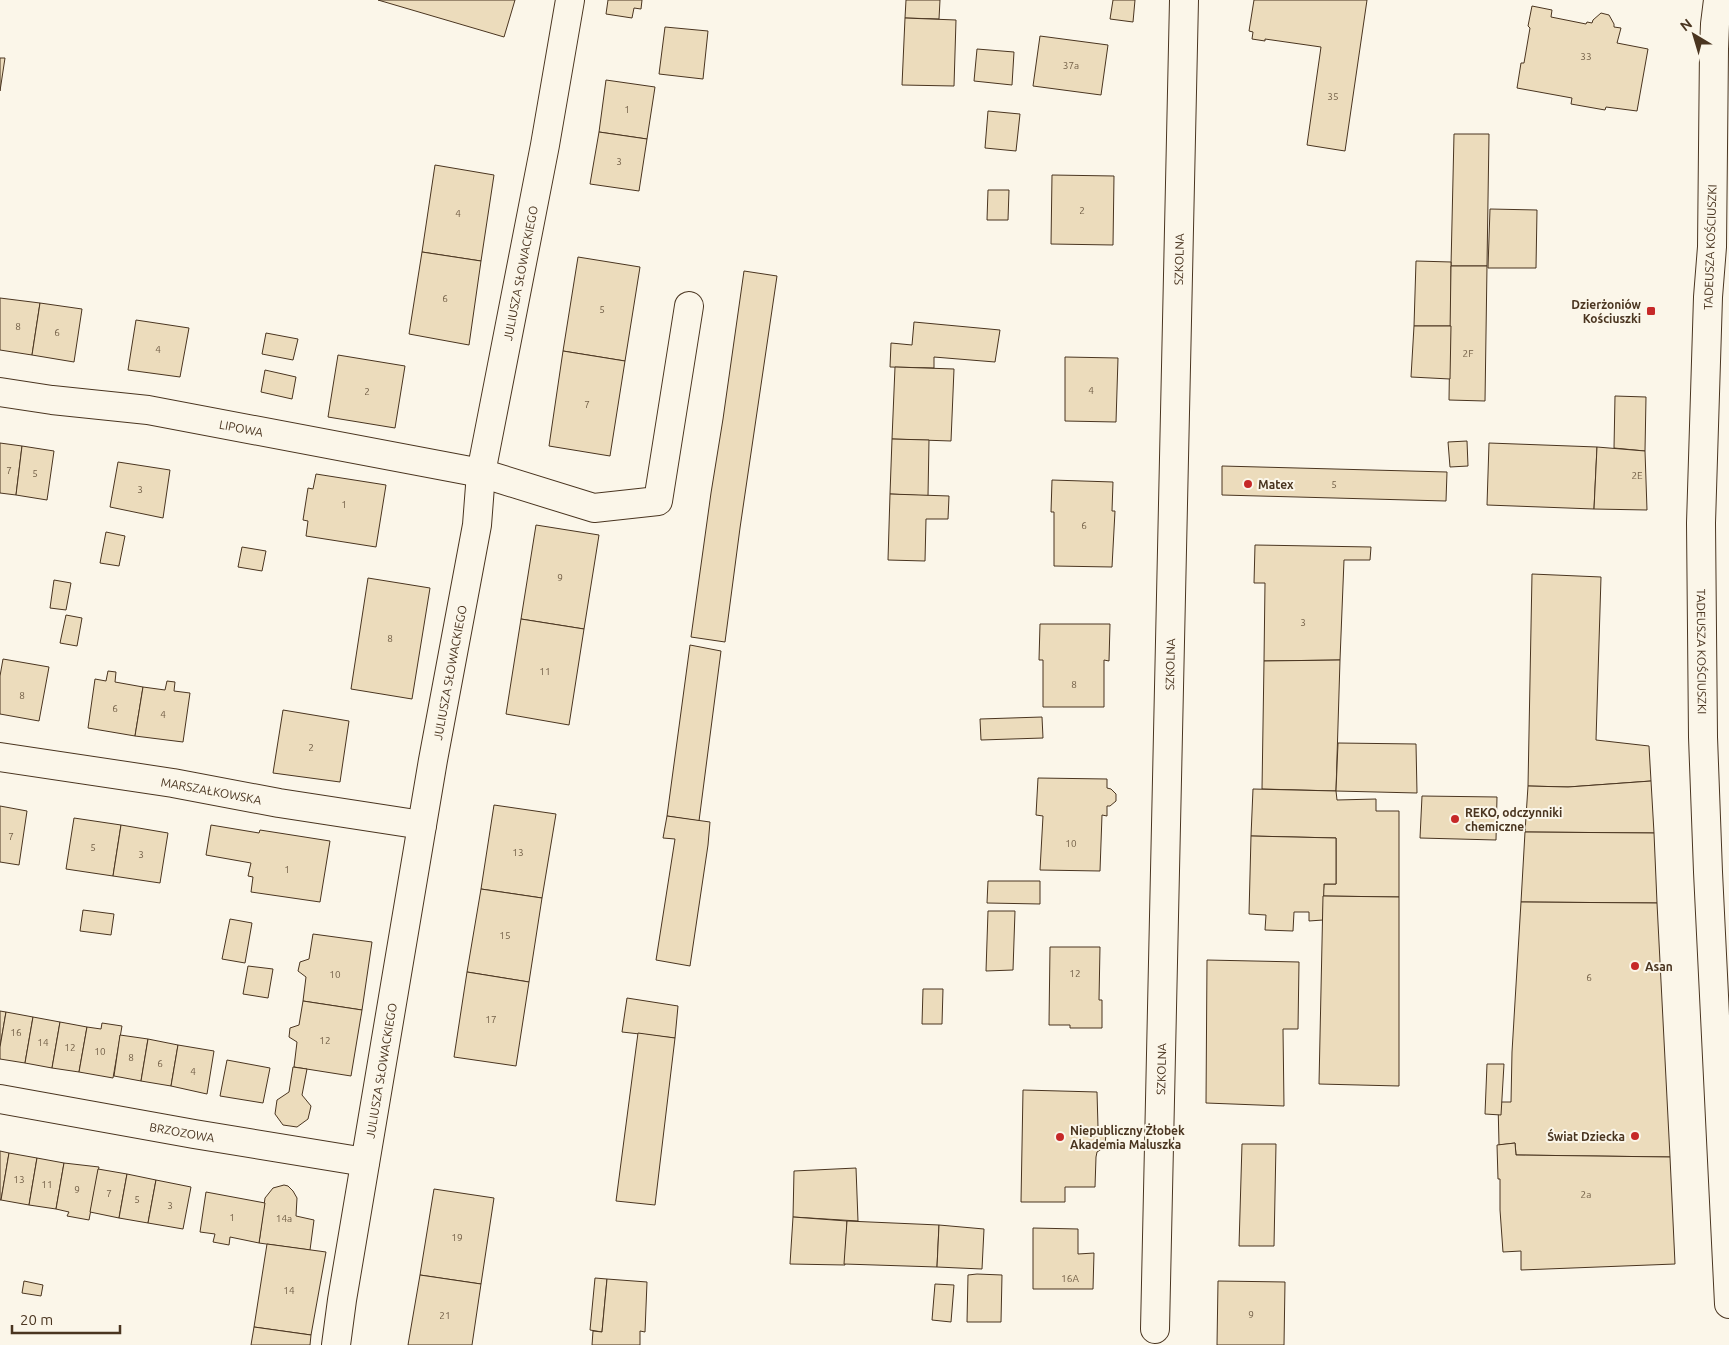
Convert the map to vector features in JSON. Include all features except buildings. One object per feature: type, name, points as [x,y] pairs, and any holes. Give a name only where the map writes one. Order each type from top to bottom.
[{"type":"street","name":"JULIUSZA SŁOWACKIEGO","points":[[336,1345],[422,825],[477,525],[481,473],[545,145],[570,0]]},
{"type":"street","name":"SZKOLNA","points":[[1155,1329],[1184,0]]},
{"type":"street","name":"TADEUSZA KOŚCIUSZKI","points":[[1718,0],[1715,32],[1712,247],[1708,297],[1701,523],[1703,737],[1729,1304]]},
{"type":"street","name":"LIPOWA","points":[[0,392],[52,400],[148,410],[481,473],[594,508],[658,501],[689,306]]},
{"type":"street","name":"MARSZAŁKOWSKA","points":[[0,757],[173,783],[422,825]]},
{"type":"street","name":"BRZOZOWA","points":[[0,1099],[365,1162]]},
{"type":"place","name":"Dzierżoniów Kościuszki","points":[[1651,311]]},
{"type":"place","name":"Matex","points":[[1248,484]]},
{"type":"place","name":"REKO, odczynniki chemiczne","points":[[1455,819]]},
{"type":"place","name":"Asan","points":[[1635,966]]},
{"type":"place","name":"Świat Dziecka","points":[[1635,1136]]},
{"type":"place","name":"Niepubliczny Żłobek Akademia Maluszka","points":[[1060,1137]]}]
